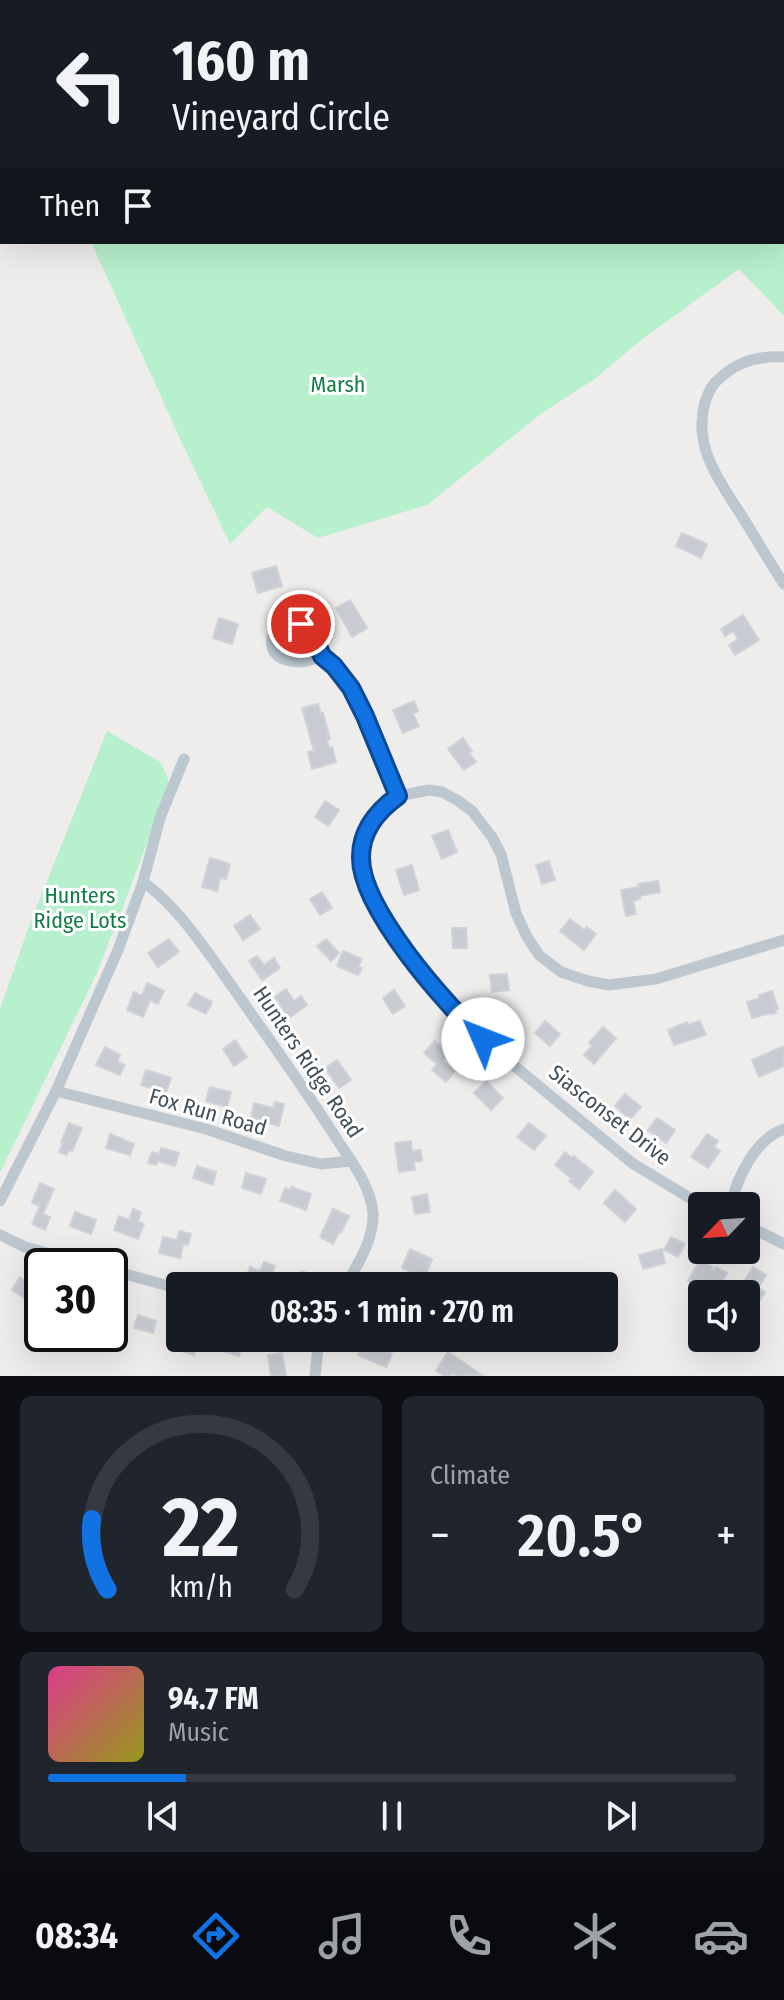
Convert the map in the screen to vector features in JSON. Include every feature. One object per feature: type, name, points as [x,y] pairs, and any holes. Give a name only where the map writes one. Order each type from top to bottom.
[{"type":"street","points":[[784,357],[749,360],[719,378],[709,390],[702,413],[702,440],[728,496],[784,584]]},
{"type":"street","points":[[322,656],[302,662],[289,661],[278,657],[271,645],[271,638],[283,623],[292,621],[307,628],[322,656],[351,688],[398,796],[429,790],[442,792],[472,811],[501,854],[511,896],[527,937],[539,955],[561,972],[609,985],[656,979],[784,940]]},
{"type":"street","points":[[0,1201],[56,1091],[118,950],[143,882],[160,818],[184,759]]},
{"type":"street","name":"Siasconset Drive","points":[[398,796],[383,806],[369,823],[361,855],[362,869],[376,905],[422,973],[461,1019],[506,1059],[632,1163],[688,1197]]},
{"type":"street","name":"Hunters Ridge Road","points":[[143,882],[182,920],[303,1086],[368,1191],[373,1211],[372,1227],[353,1272]]},
{"type":"street","name":"Fox Run Road","points":[[56,1091],[206,1129],[286,1156],[321,1164],[351,1161]]},
{"type":"street","points":[[734,1192],[758,1146],[784,1129]]},
{"type":"street","points":[[760,1232],[784,1244]]},
{"type":"street","points":[[0,1235],[29,1248]]},
{"type":"street","points":[[128,1275],[166,1285]]},
{"type":"street","points":[[315,1376],[318,1352]]},
{"type":"green space","name":"Marsh","points":[[92,244],[784,244],[784,316],[739,269],[641,340],[596,378],[542,413],[427,505],[318,538],[267,507],[230,544]]},
{"type":"green space","name":"Hunters Ridge Lots","points":[[107,731],[160,762],[168,786],[97,973],[0,1173],[0,1009],[28,929]]},
{"type":"building","points":[[682,533],[707,544],[701,558],[676,546]]},
{"type":"building","points":[[276,566],[282,586],[258,593],[252,573]]},
{"type":"building","points":[[350,600],[367,628],[352,637],[336,608]]},
{"type":"building","points":[[743,615],[759,640],[735,655],[729,645],[738,639],[733,631],[725,636],[721,629]]},
{"type":"building","points":[[219,618],[238,624],[232,644],[213,638]]},
{"type":"building","points":[[414,701],[418,711],[413,714],[419,726],[403,733],[393,710]]},
{"type":"building","points":[[318,704],[330,739],[327,740],[329,748],[332,747],[336,762],[312,769],[308,752],[314,751],[302,708]]},
{"type":"building","points":[[463,738],[476,762],[464,770],[448,749]]},
{"type":"building","points":[[325,801],[339,810],[328,826],[315,817]]},
{"type":"building","points":[[448,830],[457,852],[442,859],[432,836]]},
{"type":"building","points":[[210,858],[230,864],[226,879],[220,878],[217,891],[202,887]]},
{"type":"building","points":[[549,861],[555,880],[542,884],[536,865]]},
{"type":"building","points":[[412,865],[419,890],[404,895],[396,870]]},
{"type":"building","points":[[658,881],[660,892],[640,896],[640,899],[633,901],[636,914],[626,916],[621,890]]},
{"type":"building","points":[[322,892],[332,908],[320,915],[310,899]]},
{"type":"building","points":[[250,915],[260,929],[243,940],[234,926]]},
{"type":"building","points":[[570,919],[584,930],[587,927],[596,934],[584,950],[560,931]]},
{"type":"building","points":[[452,928],[466,928],[467,948],[453,948]]},
{"type":"building","points":[[169,939],[179,952],[158,967],[148,953]]},
{"type":"building","points":[[326,939],[339,953],[331,961],[317,946]]},
{"type":"building","points":[[343,951],[362,959],[358,975],[337,966]]},
{"type":"building","points":[[257,956],[264,965],[274,958],[280,968],[262,980],[249,961]]},
{"type":"building","points":[[507,974],[509,990],[492,992],[490,975]]},
{"type":"building","points":[[147,983],[164,991],[158,1004],[150,1000],[143,1017],[127,1010],[134,992],[142,996]]},
{"type":"building","points":[[286,989],[294,1001],[301,996],[307,1005],[289,1018],[275,997]]},
{"type":"building","points":[[394,990],[405,1006],[393,1014],[383,998]]},
{"type":"building","points":[[772,991],[778,1009],[776,1013],[752,1018],[747,1002]]},
{"type":"building","points":[[195,993],[212,1002],[206,1014],[188,1005]]},
{"type":"building","points":[[545,1021],[560,1034],[550,1046],[535,1033]]},
{"type":"building","points":[[700,1021],[706,1035],[674,1045],[668,1030],[687,1022],[688,1025]]},
{"type":"building","points":[[603,1027],[616,1038],[594,1064],[584,1055],[592,1046],[589,1043]]},
{"type":"building","points":[[235,1040],[247,1057],[234,1066],[223,1049]]},
{"type":"building","points":[[435,1041],[449,1054],[443,1061],[455,1071],[446,1082],[432,1070],[437,1064],[424,1053]]},
{"type":"building","points":[[784,1046],[784,1066],[759,1077],[752,1060]]},
{"type":"building","points":[[105,1047],[120,1055],[117,1061],[125,1065],[120,1075],[96,1065]]},
{"type":"building","points":[[337,1060],[351,1080],[339,1088],[325,1068]]},
{"type":"building","points":[[146,1070],[171,1078],[166,1093],[141,1085]]},
{"type":"building","points":[[486,1081],[503,1098],[491,1110],[474,1093]]},
{"type":"building","points":[[210,1087],[231,1092],[227,1107],[206,1101]]},
{"type":"building","points":[[625,1094],[641,1107],[630,1119],[615,1106]]},
{"type":"building","points":[[275,1102],[284,1104],[279,1126],[251,1118],[254,1103],[273,1108]]},
{"type":"building","points":[[657,1118],[675,1130],[666,1143],[648,1130]]},
{"type":"building","points":[[69,1123],[82,1128],[72,1151],[69,1150],[66,1155],[59,1152]]},
{"type":"building","points":[[529,1123],[546,1136],[534,1150],[517,1137]]},
{"type":"building","points":[[110,1134],[134,1144],[130,1155],[106,1148]]},
{"type":"building","points":[[707,1134],[718,1141],[714,1147],[720,1151],[708,1168],[691,1157]]},
{"type":"building","points":[[411,1141],[412,1151],[421,1150],[422,1161],[414,1162],[415,1170],[399,1172],[395,1143]]},
{"type":"building","points":[[161,1148],[179,1153],[175,1166],[158,1161],[156,1165],[148,1163],[152,1152],[159,1154]]},
{"type":"building","points":[[565,1152],[593,1172],[579,1189],[555,1165]]},
{"type":"building","points":[[197,1166],[216,1172],[213,1185],[193,1178]]},
{"type":"building","points":[[246,1173],[266,1179],[261,1194],[242,1188]]},
{"type":"building","points":[[40,1183],[54,1189],[43,1214],[50,1217],[45,1230],[32,1224],[40,1206],[32,1203]]},
{"type":"building","points":[[291,1187],[311,1194],[306,1210],[280,1201],[285,1188],[291,1190]]},
{"type":"building","points":[[615,1190],[636,1209],[625,1222],[604,1203]]},
{"type":"building","points":[[427,1194],[430,1212],[415,1214],[412,1197]]},
{"type":"building","points":[[133,1209],[141,1212],[138,1222],[144,1224],[138,1239],[114,1230],[119,1216],[129,1220]]},
{"type":"building","points":[[333,1209],[349,1216],[333,1244],[320,1237]]},
{"type":"building","points":[[75,1212],[96,1220],[91,1234],[70,1226]]},
{"type":"building","points":[[179,1231],[191,1234],[188,1245],[183,1244],[180,1258],[159,1253],[163,1237],[177,1240]]},
{"type":"building","points":[[671,1237],[685,1244],[678,1257],[664,1250]]},
{"type":"building","points":[[410,1249],[432,1259],[427,1272],[409,1272],[402,1268]]},
{"type":"building","points":[[662,1249],[665,1263],[643,1269],[639,1255]]},
{"type":"building","points":[[264,1262],[275,1266],[273,1272],[248,1272],[250,1267],[260,1271]]},
{"type":"building","points":[[698,1264],[707,1264],[714,1271],[716,1267],[727,1273],[723,1280],[689,1280]]},
{"type":"building","points":[[753,1267],[766,1275],[760,1285],[760,1280],[745,1280]]},
{"type":"building","points":[[20,1277],[24,1280],[24,1298],[12,1290]]},
{"type":"building","points":[[138,1315],[156,1321],[153,1333],[134,1328]]},
{"type":"building","points":[[359,1352],[392,1354],[386,1367],[358,1355]]},
{"type":"building","points":[[448,1352],[482,1375],[457,1376],[452,1373],[444,1376],[436,1371]]},
{"type":"building","points":[[282,1353],[286,1376],[271,1376],[268,1355]]},
{"type":"route","points":[[301,624],[315,639],[322,656],[351,688],[398,796],[383,806],[369,823],[361,855],[366,884],[388,925],[422,973],[461,1019],[483,1039]]}]
